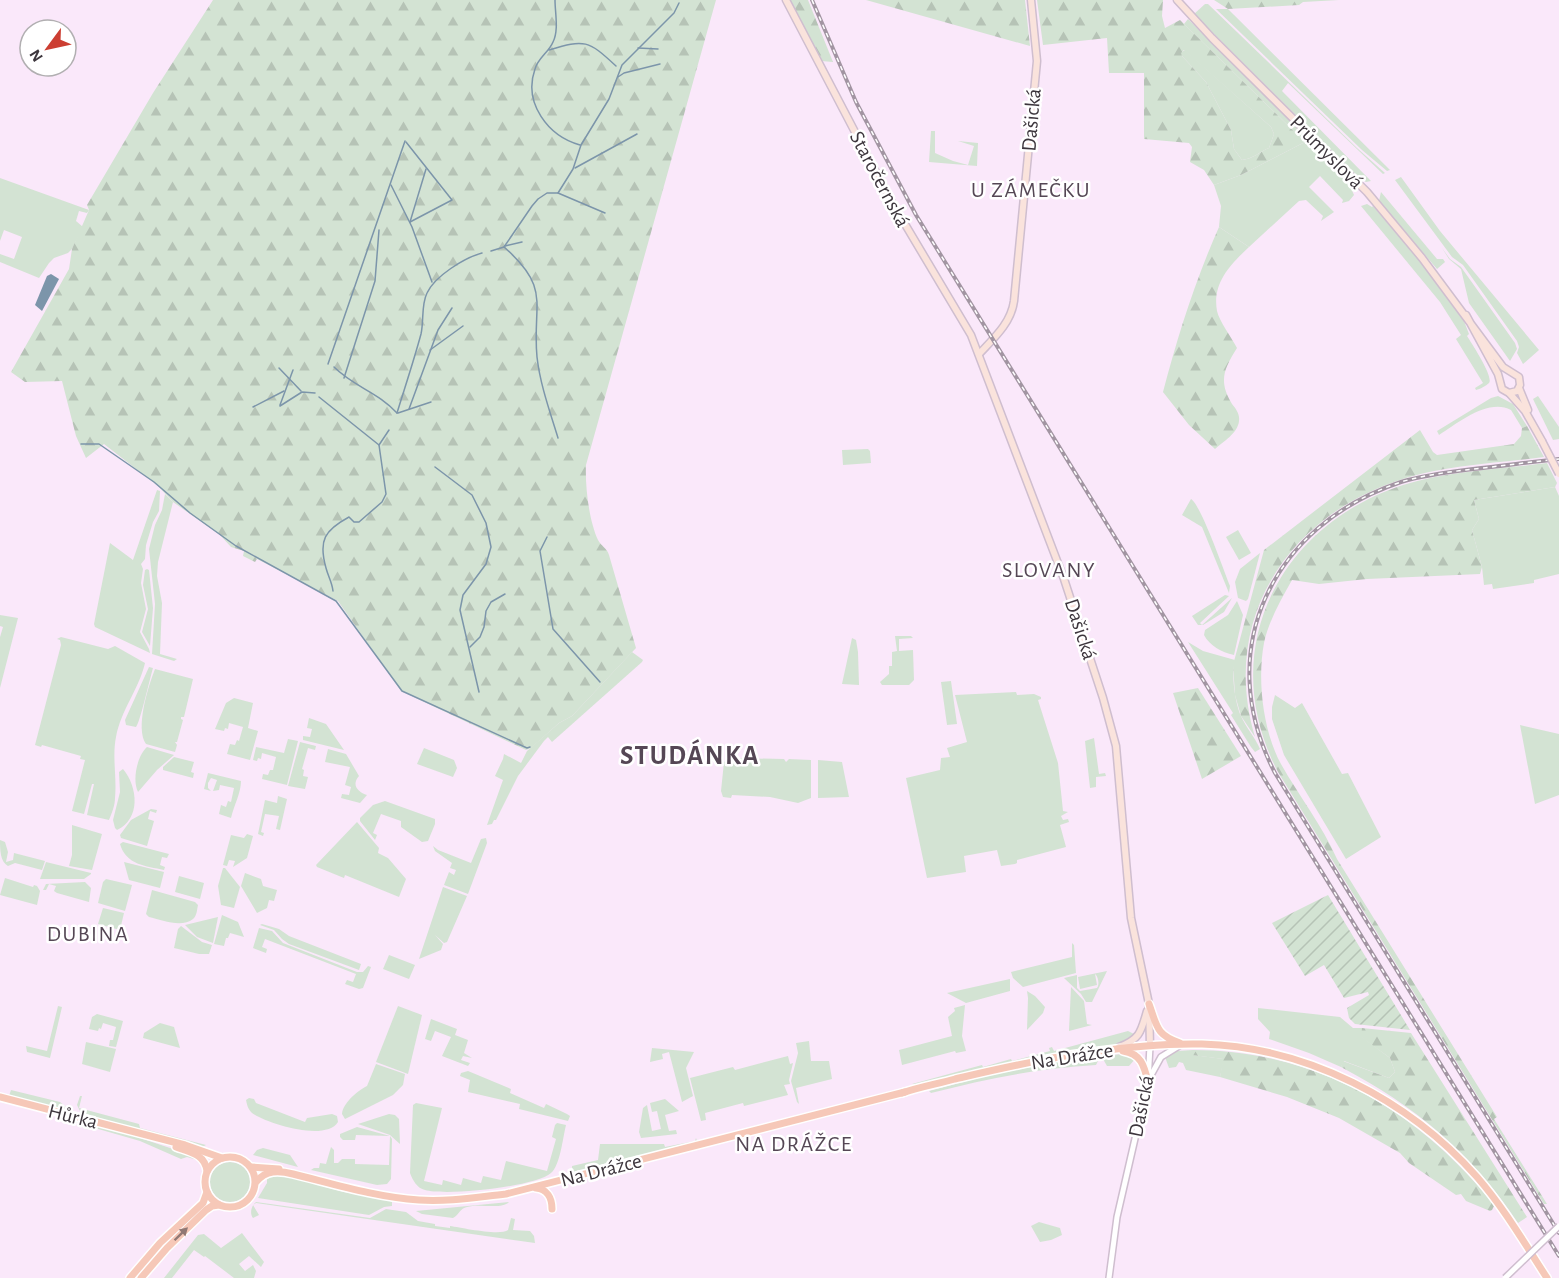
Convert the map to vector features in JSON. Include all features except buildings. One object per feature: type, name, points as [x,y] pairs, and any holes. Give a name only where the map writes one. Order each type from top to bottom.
[{"type":"main road","name":"Staročernská","points":[[786,0],[896,210],[959,314],[979,354]]},
{"type":"main road","name":"Dašická","points":[[1030,0],[1036,61],[1014,301],[1005,324],[979,354],[1064,579],[1111,724],[1118,763],[1131,918],[1149,1004],[1150,1046]]},
{"type":"main road","name":"Průmyslová","points":[[1177,0],[1212,38],[1361,186],[1422,258],[1503,367],[1520,379],[1519,388],[1542,441]]},
{"type":"main road","name":"Průmyslová","points":[[1466,315],[1498,374],[1502,389],[1509,393],[1525,411],[1559,474]]},
{"type":"main road","points":[[1500,381],[1504,374],[1513,373]]},
{"type":"main road","points":[[1509,393],[1519,388]]},
{"type":"main road","points":[[1149,1004],[1162,1035],[1182,1044]]},
{"type":"main road","points":[[1111,1050],[1132,1041],[1137,1036],[1142,1029],[1149,1004]]},
{"type":"main road","name":"Na Drážce","points":[[250,1167],[273,1167],[351,1189],[419,1200],[468,1198],[530,1188],[1033,1061],[1150,1046],[1182,1044],[1229,1047],[1296,1061],[1340,1077],[1395,1107],[1441,1141],[1478,1179],[1500,1206],[1547,1278]]},
{"type":"main road","points":[[1111,1050],[1130,1053],[1140,1059],[1148,1082]]},
{"type":"main road","name":"Hůrka","points":[[0,1097],[184,1145],[222,1158]]},
{"type":"main road","name":"Hůrka","points":[[146,1136],[200,1157],[206,1163],[207,1172]]},
{"type":"main road","points":[[141,1278],[167,1248],[206,1210],[212,1206],[232,1207],[244,1203],[252,1194],[256,1182],[250,1167],[238,1158],[222,1158],[212,1164],[207,1172],[205,1181],[207,1192],[219,1205]]},
{"type":"main road","name":"Na Drážce","points":[[256,1182],[269,1172],[295,1175]]},
{"type":"main road","points":[[530,1188],[543,1190],[551,1200],[552,1209]]},
{"type":"main road","points":[[130,1278],[160,1243],[203,1203],[207,1192]]},
{"type":"street","points":[[1148,1082],[1161,1058],[1182,1044]]},
{"type":"street","name":"Dašická","points":[[1109,1278],[1118,1217],[1148,1082],[1150,1046]]},
{"type":"street","points":[[1505,1278],[1559,1226]]},
{"type":"green space","points":[[213,0],[716,0],[586,465],[587,493],[592,523],[598,540],[609,555],[636,648],[572,716],[559,723],[531,748],[526,750],[401,691],[338,601],[257,559],[255,562],[243,556],[244,551],[231,547],[220,535],[173,502],[158,486],[104,444],[86,458],[76,436],[62,381],[25,382],[11,372],[69,269],[72,249],[89,210],[87,205],[153,93]]},
{"type":"green space","points":[[790,0],[808,0],[833,62],[821,61]]},
{"type":"green space","points":[[866,0],[1025,0],[1030,46]]},
{"type":"green space","points":[[1037,0],[1163,0],[1162,16],[1165,28],[1180,20],[1305,142],[1241,175],[1214,185],[1204,170],[1190,162],[1192,147],[1189,143],[1144,139],[1144,73],[1109,73],[1107,38],[1043,45]],"holes":[[[1184,50],[1271,127],[1274,134],[1269,148],[1242,160],[1234,149],[1231,130],[1206,82],[1181,53]]]},
{"type":"green space","points":[[1214,0],[1339,0],[1228,9]]},
{"type":"green space","points":[[1208,4],[1385,173],[1383,174],[1288,83],[1282,91],[1371,181],[1366,182],[1360,179],[1194,14]]},
{"type":"green space","points":[[1216,9],[1228,9],[1390,170],[1387,171],[1362,150]]},
{"type":"green space","points":[[1188,19],[1313,143],[1351,188],[1354,195],[1349,201],[1342,203],[1343,200],[1320,176],[1309,187],[1334,212],[1321,221],[1323,216],[1306,200],[1299,201],[1249,247],[1219,227],[1221,206],[1214,185],[1241,175],[1305,142],[1184,24]]},
{"type":"green space","points":[[1185,50],[1271,127],[1274,134],[1269,148],[1242,160],[1234,149],[1231,130],[1206,82],[1180,53]]},
{"type":"green space","points":[[931,131],[935,131],[935,153],[968,165],[974,146],[958,141],[978,143],[977,166],[929,162]]},
{"type":"green space","points":[[1401,177],[1440,231],[1539,350],[1523,364],[1517,353],[1519,347],[1517,341],[1463,265],[1452,257],[1395,180]]},
{"type":"green space","points":[[0,178],[89,210],[87,213],[79,211],[76,221],[83,227],[72,249],[54,258],[39,278],[0,262],[0,254],[14,259],[22,237],[4,230],[0,241]]},
{"type":"green space","points":[[1381,192],[1437,259],[1443,259],[1445,262],[1437,269],[1379,201]]},
{"type":"green space","points":[[1367,204],[1373,206],[1420,261],[1462,316],[1469,334],[1467,336],[1482,360],[1490,380],[1489,383],[1476,390],[1475,388],[1483,383],[1456,339],[1461,335],[1440,302],[1361,206]]},
{"type":"green space","points":[[1219,227],[1249,247],[1224,275],[1217,292],[1218,315],[1237,348],[1226,369],[1224,382],[1239,418],[1233,433],[1215,449],[1189,425],[1163,392],[1188,308]]},
{"type":"green space","points":[[1442,248],[1450,259],[1461,267],[1515,343],[1517,349],[1510,361],[1469,303],[1461,269],[1449,259]]},
{"type":"green space","points":[[1498,396],[1513,404],[1527,426],[1522,428],[1511,410],[1493,407],[1474,413],[1439,435],[1437,431]]},
{"type":"green space","points":[[1538,396],[1559,427],[1559,439],[1553,440],[1533,399]]},
{"type":"green space","points":[[1527,426],[1544,457],[1452,468],[1400,480],[1360,497],[1325,519],[1295,547],[1272,578],[1256,614],[1247,653],[1247,694],[1255,737],[1241,716],[1235,695],[1233,665],[1264,550],[1420,430],[1437,455],[1514,444],[1521,436],[1522,428]]},
{"type":"green space","points":[[868,449],[871,463],[843,465],[842,450]]},
{"type":"green space","points":[[1547,463],[1557,483],[1555,487],[1474,500],[1479,519],[1472,530],[1482,567],[1480,574],[1367,579],[1319,584],[1292,580],[1266,635],[1261,673],[1266,721],[1281,764],[1337,859],[1497,1117],[1494,1119],[1547,1204],[1544,1204],[1278,772],[1260,727],[1253,682],[1257,639],[1270,599],[1291,562],[1321,530],[1359,504],[1403,485],[1456,473]]},
{"type":"green space","points":[[1555,487],[1559,496],[1559,574],[1534,580],[1534,583],[1493,589],[1492,584],[1484,585],[1482,567],[1472,530],[1479,519],[1474,500]]},
{"type":"green space","points":[[157,490],[160,491],[159,511],[146,545],[145,559],[141,564],[143,569],[141,583],[146,609],[140,632],[150,653],[95,627],[94,624],[110,543],[133,560]]},
{"type":"green space","points":[[165,494],[173,502],[158,562],[157,576],[162,603],[160,654],[177,659],[174,661],[152,654],[155,604],[149,549]]},
{"type":"green space","points":[[1191,499],[1212,539],[1230,586],[1229,593],[1202,527],[1182,515]]},
{"type":"green space","points":[[1238,530],[1251,553],[1239,560],[1226,537]]},
{"type":"green space","points":[[1260,553],[1248,599],[1246,601],[1238,598],[1235,582],[1240,569]]},
{"type":"green space","points":[[147,569],[149,570],[153,608],[150,646],[142,632],[148,609],[143,585]]},
{"type":"green space","points":[[1225,595],[1229,596],[1200,623],[1202,625],[1198,625],[1192,616]]},
{"type":"green space","points":[[1232,598],[1224,612],[1202,625]]},
{"type":"green space","points":[[1237,601],[1243,615],[1234,655],[1216,648],[1204,635],[1205,630],[1228,615]]},
{"type":"green space","points":[[0,615],[18,618],[0,688],[0,637],[3,627],[0,626]]},
{"type":"green space","points":[[895,636],[913,638],[899,639],[899,651],[913,650],[914,680],[909,685],[882,685],[880,682],[889,674],[889,666],[892,666],[892,652],[897,651]]},
{"type":"green space","points":[[61,637],[108,649],[115,646],[145,663],[139,682],[118,727],[114,752],[115,801],[109,820],[87,815],[94,784],[92,784],[84,814],[72,811],[85,760],[80,759],[81,756],[35,745],[61,645],[60,640],[57,639]]},
{"type":"green space","points":[[852,638],[856,640],[858,652],[859,685],[842,684]]},
{"type":"green space","points":[[1188,642],[1203,651],[1235,660],[1235,696],[1243,720],[1260,749],[1255,752],[1251,747],[1231,715],[1233,713]]},
{"type":"green space","points":[[632,652],[643,660],[642,662],[552,742],[548,737],[544,741],[518,776],[496,820],[487,825],[503,780],[495,776],[504,754],[521,763],[527,751],[559,723],[572,716]]},
{"type":"green space","points":[[149,667],[153,668],[138,724],[136,727],[126,725],[125,720]]},
{"type":"green space","points":[[155,669],[193,679],[184,717],[181,717],[183,720],[177,742],[175,742],[177,745],[175,752],[146,744],[143,737],[142,718]]},
{"type":"green space","points":[[951,681],[957,724],[947,725],[941,682]]},
{"type":"green space","points":[[1198,688],[1241,756],[1202,779],[1173,693]]},
{"type":"green space","points":[[1016,692],[1017,695],[1034,694],[1041,697],[1038,700],[1058,763],[1063,811],[1068,812],[1061,816],[1063,820],[1068,819],[1069,822],[1060,825],[1066,847],[1017,860],[1015,864],[1001,866],[997,850],[964,856],[966,872],[927,878],[906,778],[940,770],[941,758],[950,757],[947,748],[967,742],[955,695]]},
{"type":"green space","points":[[1275,695],[1295,708],[1302,703],[1342,774],[1348,773],[1381,837],[1346,859],[1284,755],[1272,719]]},
{"type":"green space","points":[[234,698],[253,703],[248,728],[258,731],[250,760],[227,754],[230,744],[235,745],[237,740],[239,741],[243,727],[229,723],[228,729],[225,728],[224,731],[215,729],[226,703]]},
{"type":"green space","points":[[309,718],[326,724],[344,750],[303,740],[303,736],[310,737],[312,729],[307,728]]},
{"type":"green space","points":[[1520,725],[1559,734],[1559,795],[1535,804]]},
{"type":"green space","points":[[1094,738],[1099,774],[1105,773],[1106,776],[1096,777],[1096,787],[1090,788],[1085,741]]},
{"type":"green space","points":[[288,739],[298,741],[287,785],[262,779],[263,774],[268,775],[270,770],[273,770],[276,757],[262,753],[261,759],[253,760],[256,747],[284,753]]},
{"type":"green space","points":[[300,742],[316,746],[315,750],[308,748],[302,769],[304,770],[303,776],[308,777],[305,789],[288,786]]},
{"type":"green space","points":[[147,747],[174,755],[138,792],[135,781],[136,768]]},
{"type":"green space","points":[[424,748],[454,760],[457,768],[453,777],[417,764]]},
{"type":"green space","points":[[328,749],[346,754],[359,776],[356,782],[357,788],[367,795],[360,803],[341,798],[342,794],[349,795],[351,787],[345,785],[350,767],[325,762]]},
{"type":"green space","points":[[174,757],[194,762],[191,772],[194,773],[193,778],[163,770],[163,767]]},
{"type":"green space","points":[[729,758],[784,759],[786,762],[789,759],[811,760],[811,798],[798,803],[770,797],[732,795],[731,798],[723,797],[721,791],[724,762]]},
{"type":"green space","points":[[818,760],[842,762],[849,797],[818,798]]},
{"type":"green space","points":[[123,769],[132,785],[135,802],[130,818],[117,830],[113,820],[120,792],[119,772]]},
{"type":"green space","points":[[208,773],[241,781],[231,818],[219,814],[221,805],[226,807],[228,801],[231,802],[234,788],[220,785],[219,790],[213,791],[217,780],[211,778],[208,788],[211,791],[204,789]]},
{"type":"green space","points":[[278,796],[287,799],[280,830],[276,829],[279,816],[265,814],[261,832],[264,833],[263,836],[258,834],[265,800],[277,803]]},
{"type":"green space","points":[[385,801],[435,819],[428,841],[422,842],[401,827],[401,821],[381,814],[373,833],[377,835],[375,840],[360,818],[373,805]]},
{"type":"green space","points":[[151,809],[157,810],[156,813],[150,811],[148,819],[154,821],[147,846],[121,838],[120,835],[131,820]]},
{"type":"green space","points":[[357,822],[379,848],[378,853],[388,858],[406,879],[399,897],[345,875],[344,878],[317,867],[316,865]]},
{"type":"green space","points":[[72,825],[102,834],[92,870],[69,866],[72,855]]},
{"type":"green space","points":[[247,834],[253,836],[247,858],[233,867],[235,861],[229,860],[227,866],[223,865],[231,835],[244,838]]},
{"type":"green space","points":[[486,838],[487,843],[468,894],[444,885],[449,872],[454,875],[456,870],[450,868],[452,863],[435,851],[433,846],[471,863],[481,839]]},
{"type":"green space","points":[[0,840],[5,842],[8,852],[6,862],[13,860],[14,853],[45,861],[42,870],[15,863],[8,866],[5,864],[0,851]]},
{"type":"green space","points":[[123,842],[169,854],[167,858],[162,857],[160,865],[165,867],[164,870],[144,866],[132,860],[123,851],[120,844]]},
{"type":"green space","points":[[46,862],[91,874],[84,879],[40,879]]},
{"type":"green space","points":[[124,862],[164,872],[160,888],[129,880]]},
{"type":"green space","points":[[223,868],[240,887],[234,908],[221,905],[218,886]]},
{"type":"green space","points":[[245,873],[261,879],[263,886],[277,890],[274,901],[269,900],[267,908],[257,913],[241,886]]},
{"type":"green space","points":[[179,876],[204,883],[200,899],[175,892]]},
{"type":"green space","points":[[5,878],[33,887],[37,886],[40,891],[37,905],[0,895]]},
{"type":"green space","points":[[106,879],[132,885],[125,911],[98,903],[103,882]]},
{"type":"green space","points":[[85,882],[91,888],[89,902],[57,893],[54,891],[56,886],[49,884],[46,890],[43,890],[46,884]]},
{"type":"green space","points":[[443,887],[467,896],[447,942],[444,943],[435,935],[443,944],[441,950],[419,959]]},
{"type":"green space","points":[[152,890],[195,902],[198,905],[195,916],[183,923],[149,917],[146,914]]},
{"type":"green space","points":[[1328,895],[1410,1030],[1355,1024],[1349,1018],[1347,1008],[1369,995],[1368,992],[1344,998],[1324,965],[1305,976],[1272,923]]},
{"type":"green space","points":[[103,908],[124,913],[120,930],[98,924]]},
{"type":"green space","points":[[222,915],[238,922],[244,937],[230,933],[224,946],[214,944]]},
{"type":"green space","points":[[218,917],[213,943],[197,937],[185,925]]},
{"type":"green space","points":[[262,924],[361,964],[359,970],[289,944],[274,930],[260,925]]},
{"type":"green space","points":[[181,926],[202,942],[212,945],[209,954],[174,948],[178,929]]},
{"type":"green space","points":[[259,928],[272,931],[283,943],[357,972],[363,972],[368,966],[371,967],[363,988],[359,989],[345,984],[347,980],[353,982],[356,974],[265,939],[262,947],[267,949],[266,953],[253,948]]},
{"type":"green space","points":[[1072,943],[1076,973],[1023,987],[1013,978],[1011,972],[1072,957]]},
{"type":"green space","points":[[389,955],[415,965],[409,979],[383,969]]},
{"type":"green space","points":[[1107,971],[1092,1002],[1086,1002],[1064,978],[1077,975],[1077,988],[1080,991],[1097,988],[1098,981],[1095,974],[1097,985],[1080,989],[1078,977]]},
{"type":"green space","points":[[1010,979],[1010,991],[966,1003],[947,993]]},
{"type":"green space","points":[[1071,987],[1084,1001],[1087,1024],[1092,1025],[1069,1031]]},
{"type":"green space","points":[[1027,991],[1045,1007],[1043,1013],[1027,1030],[1028,998]]},
{"type":"green space","points":[[965,1005],[962,1036],[966,1051],[956,1053],[955,1051],[902,1065],[899,1050],[952,1036],[948,1017],[955,1011],[954,1008]]},
{"type":"green space","points":[[58,1006],[62,1007],[50,1058],[27,1052],[26,1046],[47,1051]]},
{"type":"green space","points":[[398,1006],[422,1015],[408,1074],[376,1062]]},
{"type":"green space","points":[[1258,1008],[1340,1017],[1353,1028],[1362,1028],[1362,1037],[1390,1058],[1395,1072],[1389,1078],[1344,1061],[1341,1067],[1269,1039],[1270,1032],[1258,1019]]},
{"type":"green space","points":[[97,1014],[123,1021],[116,1047],[109,1046],[116,1027],[103,1023],[98,1031],[89,1029],[92,1017]]},
{"type":"green space","points":[[431,1019],[457,1029],[455,1035],[468,1040],[464,1053],[472,1058],[463,1056],[461,1060],[470,1063],[468,1066],[442,1056],[451,1037],[435,1031],[431,1041],[425,1039]]},
{"type":"green space","points":[[160,1023],[174,1027],[180,1048],[143,1038],[144,1033]]},
{"type":"green space","points":[[1362,1028],[1411,1033],[1527,1217],[1518,1223],[1481,1174],[1440,1133],[1393,1098],[1341,1067],[1343,1061],[1389,1078],[1395,1072],[1390,1058],[1361,1037]]},
{"type":"green space","points":[[1128,1031],[1136,1035],[1119,1044],[1028,1059],[916,1085],[912,1084],[982,1065],[983,1067],[1050,1051],[1049,1048],[1052,1047],[1054,1051]]},
{"type":"green space","points":[[809,1041],[811,1061],[829,1061],[832,1079],[796,1088],[799,1104],[791,1081],[798,1053],[796,1043]]},
{"type":"green space","points":[[86,1042],[116,1049],[110,1072],[82,1064]]},
{"type":"green space","points":[[652,1048],[694,1052],[686,1068],[693,1096],[682,1102],[669,1052],[662,1054],[663,1059],[650,1062]]},
{"type":"green space","points":[[1193,1050],[1193,1055],[1224,1059],[1220,1077],[1186,1070],[1183,1063],[1179,1062],[1176,1067],[1169,1068],[1165,1057],[1177,1051]]},
{"type":"green space","points":[[1193,1050],[1237,1053],[1280,1061],[1320,1073],[1359,1091],[1395,1113],[1429,1138],[1461,1167],[1490,1200],[1494,1206],[1492,1210],[1466,1201],[1461,1194],[1456,1195],[1409,1163],[1400,1153],[1339,1118],[1287,1097],[1220,1077],[1223,1059],[1192,1055]]},
{"type":"green space","points":[[1122,1054],[1136,1058],[1129,1066],[1107,1066],[1103,1059],[1099,1059],[1096,1065],[1033,1071],[931,1093],[929,1091],[1054,1062]]},
{"type":"green space","points":[[788,1056],[790,1064],[793,1063],[790,1084],[784,1085],[788,1095],[705,1113],[706,1120],[701,1121],[690,1078],[733,1067],[735,1070]]},
{"type":"green space","points":[[376,1064],[405,1074],[403,1085],[393,1095],[345,1119],[342,1114],[345,1106],[355,1094],[367,1086]]},
{"type":"green space","points":[[468,1071],[511,1089],[510,1093],[544,1108],[546,1104],[567,1114],[570,1116],[568,1121],[519,1109],[520,1104],[468,1092],[470,1080],[460,1076],[461,1073]]},
{"type":"green space","points":[[11,1090],[60,1102],[71,1111],[9,1096]]},
{"type":"green space","points":[[82,1096],[79,1108],[139,1124],[140,1128],[206,1145],[200,1148],[86,1114],[80,1111],[77,1105]]},
{"type":"green space","points":[[254,1099],[256,1103],[305,1122],[307,1118],[332,1114],[337,1116],[338,1122],[322,1131],[283,1126],[252,1113],[246,1100]]},
{"type":"green space","points":[[665,1099],[679,1111],[665,1115],[669,1131],[676,1130],[677,1134],[641,1138],[639,1132],[643,1108],[647,1105],[652,1131],[661,1129],[657,1111],[652,1112],[650,1103]]},
{"type":"green space","points":[[416,1103],[442,1108],[424,1181],[442,1185],[443,1180],[461,1185],[463,1178],[481,1183],[483,1176],[501,1180],[506,1161],[547,1171],[556,1139],[552,1137],[557,1123],[566,1125],[557,1164],[551,1173],[542,1178],[510,1186],[451,1192],[422,1189],[412,1179],[410,1173],[413,1105]]},
{"type":"green space","points":[[389,1114],[399,1119],[400,1144],[390,1135],[358,1124]]},
{"type":"green space","points":[[67,1120],[78,1120],[131,1135],[197,1157],[201,1161],[187,1157],[181,1159],[140,1141]]},
{"type":"green space","points":[[357,1127],[390,1136],[356,1135],[355,1140],[343,1140],[340,1137],[340,1134]]},
{"type":"green space","points":[[390,1136],[392,1139],[391,1179],[387,1184],[377,1185],[311,1170],[319,1168],[320,1163],[326,1164],[331,1147],[334,1150],[334,1163],[342,1159],[355,1159],[355,1164],[389,1165]]},
{"type":"green space","points":[[696,1138],[697,1141],[572,1173],[572,1166],[598,1160],[600,1144],[664,1144],[665,1147],[695,1141]]},
{"type":"green space","points":[[263,1148],[290,1155],[298,1167],[253,1155],[257,1150]]},
{"type":"green space","points":[[230,1162],[238,1163],[244,1168],[249,1174],[249,1190],[244,1196],[238,1201],[230,1202],[222,1201],[216,1196],[211,1190],[210,1182],[211,1174],[216,1168],[222,1163]]},
{"type":"green space","points":[[275,1173],[344,1192],[388,1200],[392,1202],[392,1206],[384,1207],[369,1215],[258,1198],[267,1183],[267,1175]]},
{"type":"green space","points":[[256,1202],[370,1218],[386,1209],[406,1212],[418,1221],[435,1224],[435,1226],[490,1232],[508,1230],[511,1218],[515,1219],[513,1230],[530,1231],[535,1243],[256,1203],[254,1205]]},
{"type":"green space","points":[[509,1202],[501,1206],[465,1208],[453,1218],[422,1214],[416,1211]]},
{"type":"green space","points":[[253,1205],[259,1215],[253,1218],[251,1212]]},
{"type":"green space","points":[[1039,1222],[1060,1228],[1062,1235],[1040,1242],[1031,1226]]},
{"type":"green space","points":[[242,1233],[264,1262],[261,1267],[249,1256],[239,1264],[245,1271],[253,1265],[256,1271],[254,1278],[234,1278],[194,1250],[172,1278],[164,1278],[198,1235],[204,1234],[221,1248]]},
{"type":"water","points":[[51,274],[59,279],[42,311],[35,305],[47,276]]},
{"type":"waterway","points":[[555,0],[555,37],[536,65],[532,94],[541,116],[549,126],[568,141],[580,145]]},
{"type":"waterway","points":[[558,193],[573,169],[581,145],[609,99],[622,65],[674,13],[679,3]]},
{"type":"waterway","points":[[549,50],[571,44],[586,44],[599,51],[616,66]]},
{"type":"waterway","points":[[638,48],[658,49]]},
{"type":"waterway","points":[[618,77],[624,73],[660,64]]},
{"type":"waterway","points":[[575,168],[637,134]]},
{"type":"waterway","points":[[328,364],[405,141]]},
{"type":"waterway","points":[[406,142],[452,200],[410,222]]},
{"type":"waterway","points":[[410,222],[426,169]]},
{"type":"waterway","points":[[391,185],[412,227],[432,282]]},
{"type":"waterway","points":[[491,251],[504,247],[532,206],[547,193],[558,193],[605,213]]},
{"type":"waterway","points":[[344,378],[375,281],[379,230]]},
{"type":"waterway","points":[[505,246],[522,242]]},
{"type":"waterway","points":[[504,247],[529,274],[534,286],[537,298],[538,367],[558,438]]},
{"type":"waterway","points":[[397,413],[421,334],[427,293],[436,280],[451,269],[482,253]]},
{"type":"waterway","points":[[409,409],[438,330],[452,308]]},
{"type":"waterway","points":[[430,350],[463,326]]},
{"type":"waterway","points":[[334,367],[397,413]]},
{"type":"waterway","points":[[279,368],[301,391]]},
{"type":"waterway","points":[[280,405],[293,370]]},
{"type":"waterway","points":[[253,407],[284,391]]},
{"type":"waterway","points":[[280,406],[302,392],[315,393]]},
{"type":"waterway","points":[[319,397],[379,445]]},
{"type":"waterway","points":[[398,413],[431,402]]},
{"type":"waterway","points":[[333,591],[324,558],[323,543],[329,531],[334,527],[349,517],[354,522],[359,522],[382,502],[386,494],[379,445],[389,430]]},
{"type":"waterway","points":[[81,444],[99,444],[154,482],[190,513],[236,546],[336,601],[402,691],[527,748],[530,747]]},
{"type":"waterway","points":[[435,467],[472,495],[486,523],[491,547],[486,564],[463,595],[460,610],[479,692]]},
{"type":"waterway","points":[[547,537],[540,551],[553,629],[600,682]]},
{"type":"waterway","points":[[470,647],[480,637],[486,611],[491,602],[505,594]]},
{"type":"railway","points":[[812,0],[856,102],[916,215],[1559,1256]]},
{"type":"railway","points":[[1559,459],[1446,473],[1401,482],[1356,502],[1318,528],[1288,561],[1266,598],[1253,638],[1250,682],[1257,727],[1275,773],[1559,1233]]},
{"type":"district","name":"U ZÁMEČKU","points":[[1031,189]]},
{"type":"district","name":"SLOVANY","points":[[1049,569]]},
{"type":"district","name":"STUDÁNKA","points":[[690,755]]},
{"type":"district","name":"DUBINA","points":[[88,933]]},
{"type":"district","name":"NA DRÁŽCE","points":[[794,1143]]}]
